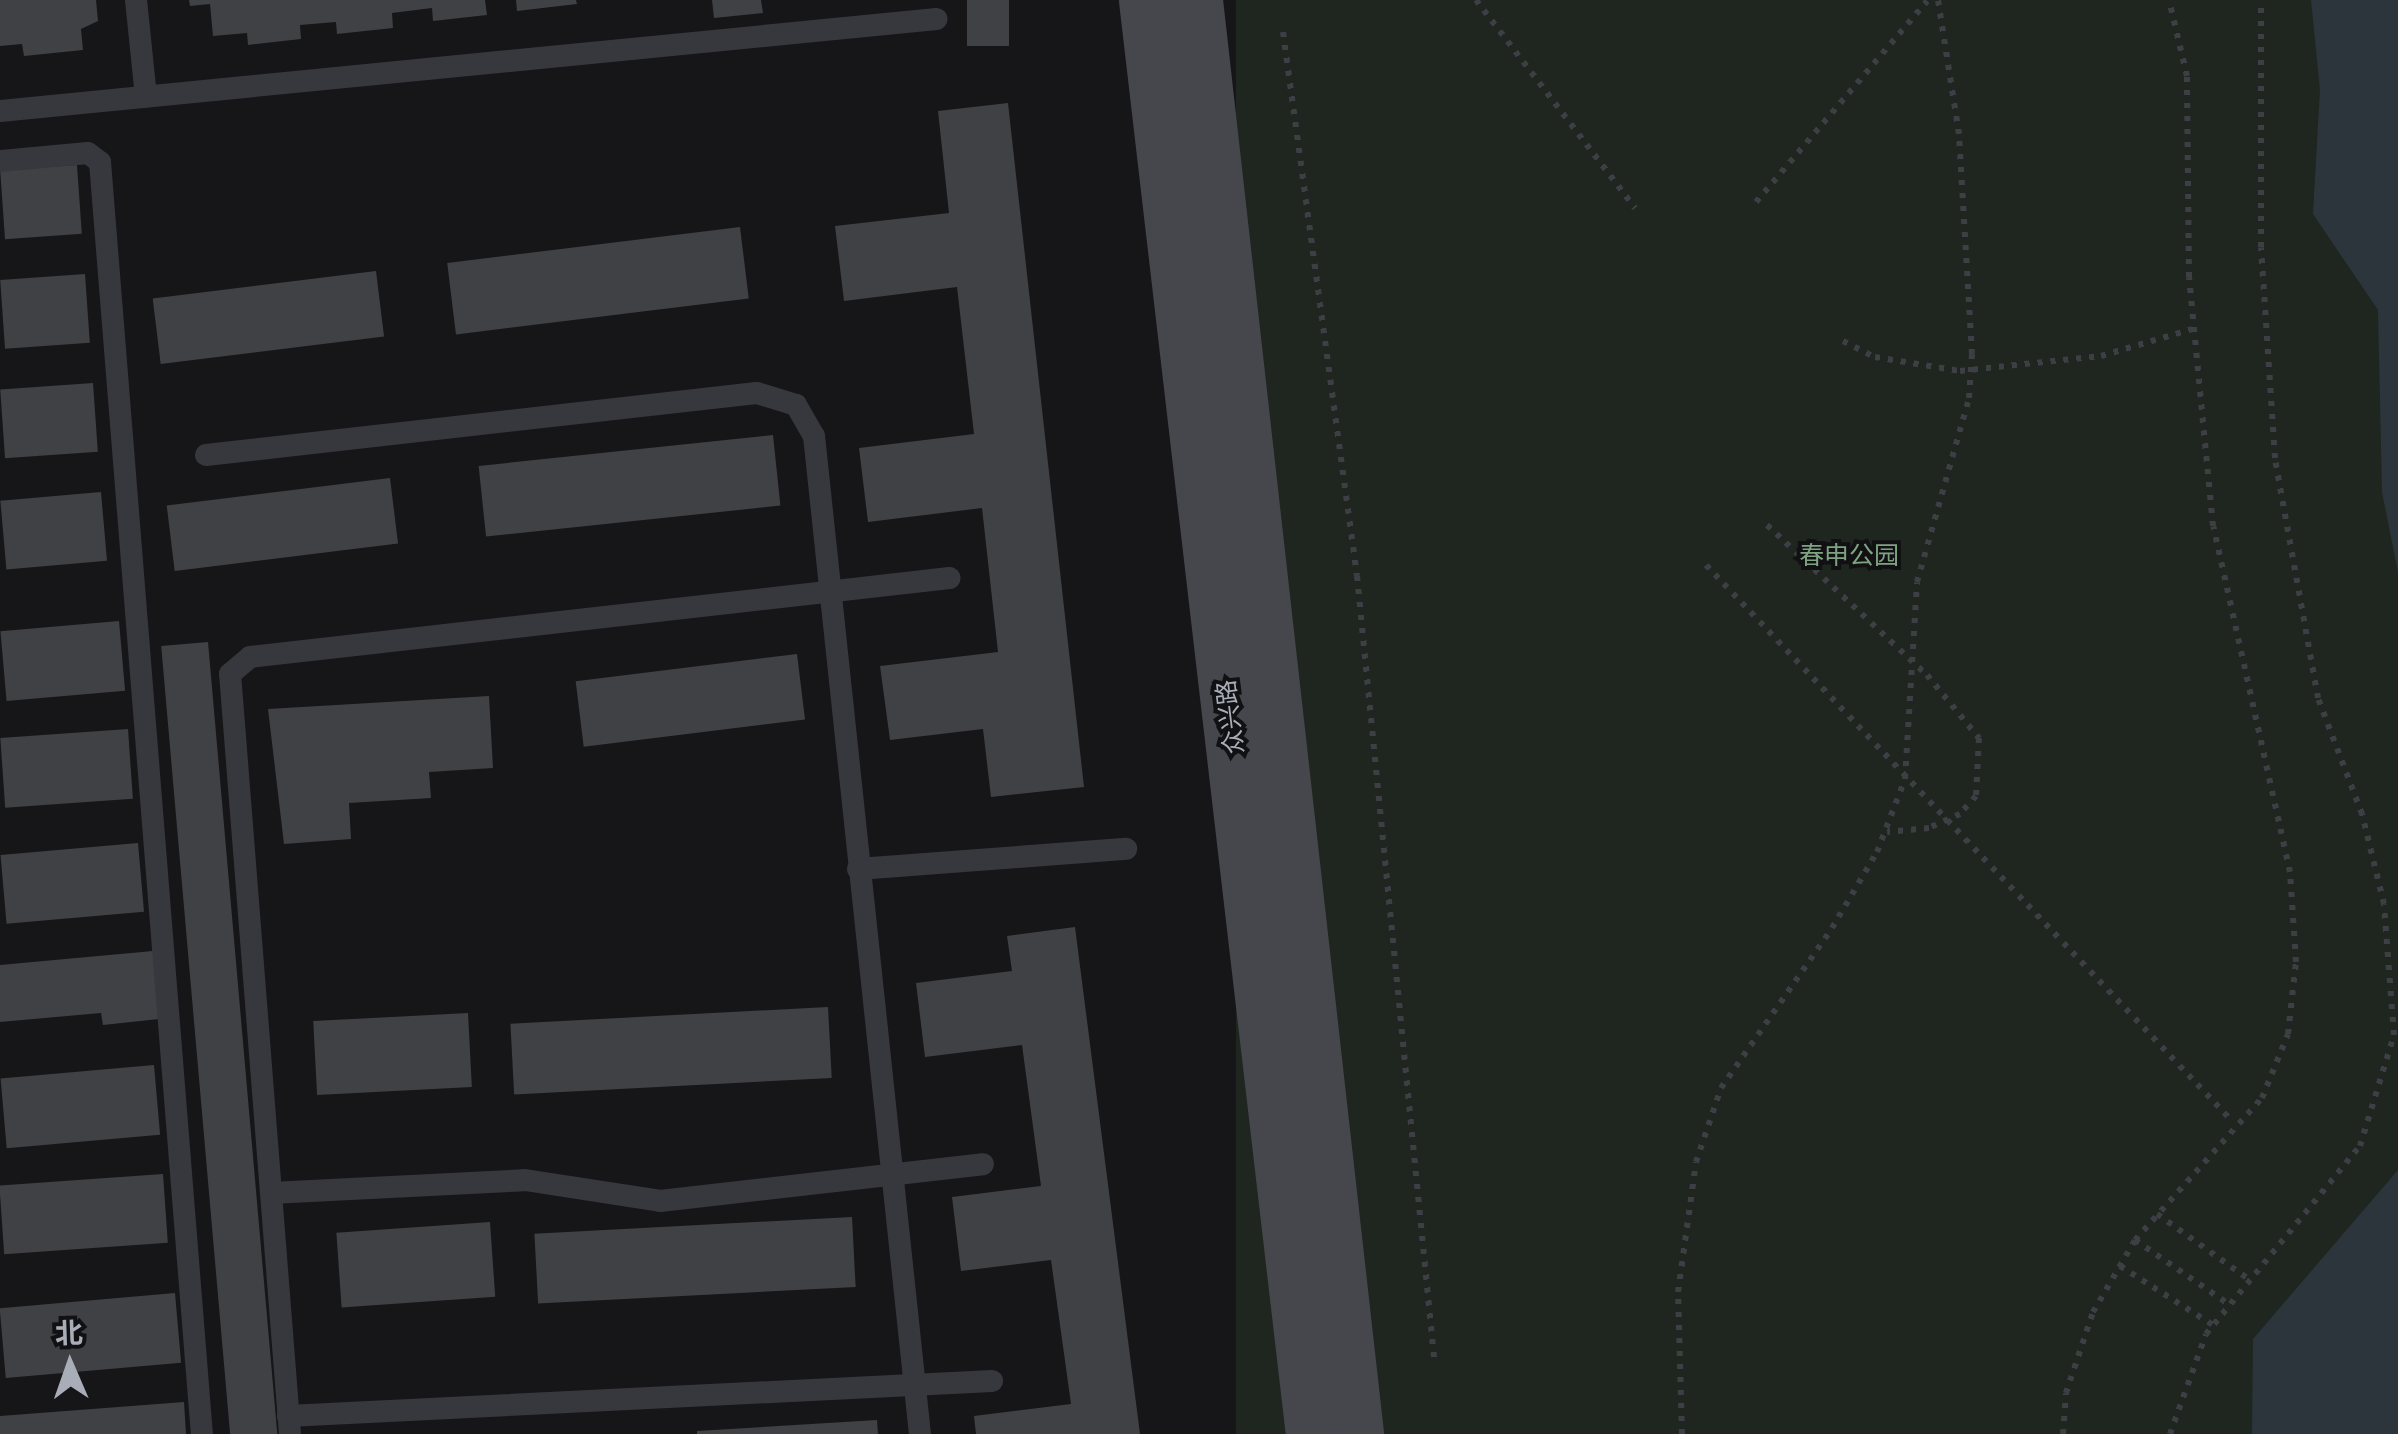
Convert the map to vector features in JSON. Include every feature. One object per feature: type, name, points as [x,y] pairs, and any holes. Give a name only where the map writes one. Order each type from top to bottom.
[{"type":"street","name":"众兴路","points":[[1146,0],[1313,1434]]},
{"type":"street","name":"众兴路","points":[[1196,0],[1356,1434]]},
{"type":"lane","points":[[136,0],[146,96]]},
{"type":"lane","points":[[0,112],[936,19]]},
{"type":"lane","points":[[0,160],[88,153],[100,162],[202,1434]]},
{"type":"lane","points":[[206,455],[757,393],[796,406],[814,436],[889,1180],[920,1434]]},
{"type":"lane","points":[[950,578],[250,657],[230,674],[289,1425],[992,1381]]},
{"type":"lane","points":[[858,869],[1126,849]]},
{"type":"lane","points":[[271,1193],[525,1180],[660,1201],[889,1180],[983,1164]]},
{"type":"path","points":[[1476,0],[1635,208]]},
{"type":"path","points":[[1682,1434],[1678,1292],[1696,1162],[1721,1088],[1747,1040],[1810,965],[1887,832],[1906,780],[1918,582],[1969,398],[1959,134],[1938,0]]},
{"type":"path","points":[[2063,1434],[2066,1393],[2094,1312],[2135,1240],[2262,1098],[2288,1034],[2296,962],[2290,872],[2213,526],[2192,329],[2187,76],[2171,0]]},
{"type":"path","points":[[2170,1434],[2176,1399],[2227,1303],[2360,1146],[2394,1035],[2384,904],[2362,814],[2318,698],[2274,458],[2261,247],[2260,0]]},
{"type":"path","points":[[1756,202],[1927,1]]},
{"type":"path","points":[[1283,32],[1357,576],[1434,1357]]},
{"type":"path","points":[[1843,341],[1875,357],[1960,370],[2101,356],[2192,329]]},
{"type":"path","points":[[1766,525],[1927,675],[1979,738],[1976,796],[1960,814],[1929,828],[1887,832]]},
{"type":"path","points":[[1706,565],[2231,1120]]},
{"type":"path","points":[[2158,1214],[2246,1278]]},
{"type":"path","points":[[2135,1240],[2227,1303]]},
{"type":"path","points":[[2120,1266],[2213,1325]]},
{"type":"green space","name":"春申公园","points":[[1236,0],[2398,0],[2398,1434],[1236,1434]]},
{"type":"shaded area","points":[[2311,0],[2398,0],[2398,572],[2382,492],[2378,310],[2313,214],[2320,90]]},
{"type":"shaded area","points":[[2398,1170],[2398,1434],[2252,1434],[2253,1339]]},
{"type":"building","points":[[0,0],[96,0],[98,21],[81,29],[83,50],[24,56],[22,44],[0,46]]},
{"type":"building","points":[[189,0],[485,0],[487,15],[433,21],[432,8],[392,13],[393,28],[337,34],[336,22],[300,25],[301,39],[248,45],[247,33],[213,36],[210,4],[190,6]]},
{"type":"building","points":[[516,0],[576,0],[577,4],[517,11]]},
{"type":"building","points":[[712,0],[761,0],[763,13],[714,18]]},
{"type":"building","points":[[967,0],[1009,0],[1009,46],[967,46]]},
{"type":"building","points":[[1008,103],[1084,787],[991,797],[983,729],[890,740],[880,666],[998,652],[982,508],[868,522],[859,448],[974,434],[957,287],[844,301],[835,226],[949,213],[938,111]]},
{"type":"building","points":[[77,165],[82,234],[5,239],[0,170]]},
{"type":"building","points":[[740,227],[749,298],[456,334],[447,263]]},
{"type":"building","points":[[376,271],[384,337],[161,364],[153,298]]},
{"type":"building","points":[[85,274],[90,343],[5,349],[0,280]]},
{"type":"building","points":[[93,383],[98,452],[5,458],[0,389]]},
{"type":"building","points":[[773,435],[780,506],[486,537],[479,466]]},
{"type":"building","points":[[390,478],[398,544],[175,571],[167,505]]},
{"type":"building","points":[[101,492],[107,561],[6,570],[0,501]]},
{"type":"building","points":[[119,621],[125,691],[7,701],[0,631]]},
{"type":"building","points":[[208,642],[277,1434],[230,1434],[161,646]]},
{"type":"building","points":[[797,654],[805,720],[584,747],[576,681]]},
{"type":"building","points":[[489,696],[493,768],[429,772],[431,798],[349,803],[351,839],[284,844],[268,709]]},
{"type":"building","points":[[128,729],[133,799],[5,808],[0,738]]},
{"type":"building","points":[[138,843],[144,912],[7,924],[1,855]]},
{"type":"building","points":[[1075,927],[1140,1434],[976,1434],[974,1416],[1071,1404],[1051,1260],[961,1271],[952,1197],[1041,1186],[1022,1045],[925,1057],[916,983],[1012,971],[1007,936]]},
{"type":"building","points":[[153,951],[159,1019],[103,1025],[101,1013],[0,1022],[0,965]]},
{"type":"building","points":[[828,1007],[832,1078],[514,1095],[510,1024]]},
{"type":"building","points":[[468,1013],[472,1087],[317,1095],[313,1021]]},
{"type":"building","points":[[154,1065],[160,1135],[7,1148],[1,1078]]},
{"type":"building","points":[[163,1174],[168,1243],[4,1254],[0,1185]]},
{"type":"building","points":[[852,1217],[856,1287],[538,1304],[534,1234]]},
{"type":"building","points":[[490,1222],[495,1297],[342,1308],[336,1233]]},
{"type":"building","points":[[175,1293],[181,1363],[6,1378],[0,1308]]},
{"type":"building","points":[[184,1402],[186,1434],[0,1434],[0,1416]]},
{"type":"building","points":[[877,1420],[878,1434],[697,1434],[697,1431]]}]
